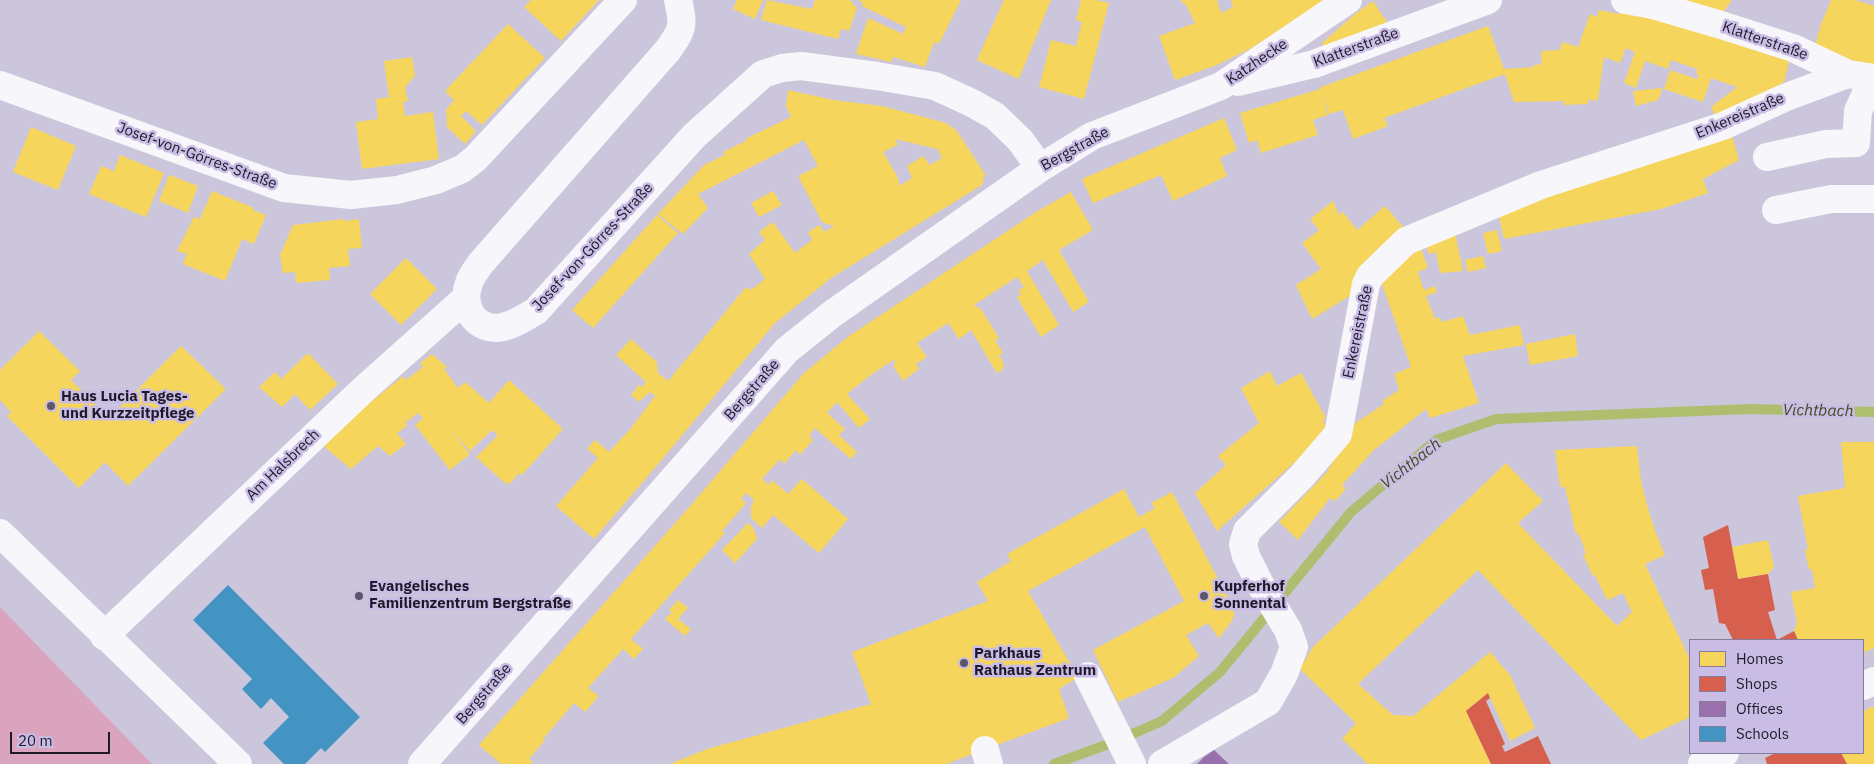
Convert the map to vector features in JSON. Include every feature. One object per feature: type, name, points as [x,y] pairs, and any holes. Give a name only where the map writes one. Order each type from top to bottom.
[{"type":"street","name":"Josef-von-Görres-Straße","points":[[0,85],[284,188],[351,195],[397,190],[436,180],[462,169],[475,159],[623,0]]},
{"type":"street","points":[[466,298],[469,282],[481,263],[668,50],[681,31],[682,18],[678,0]]},
{"type":"street","name":"Katzhecke","points":[[1159,110],[1222,86],[1348,0]]},
{"type":"street","name":"Klatterstraße","points":[[1222,86],[1314,64],[1488,0]]},
{"type":"street","name":"Klatterstraße","points":[[1625,0],[1653,5],[1794,48],[1867,79]]},
{"type":"street","name":"Josef-von-Görres-Straße","points":[[466,298],[467,309],[473,319],[484,326],[497,328],[517,322],[536,311],[694,136],[763,74],[782,68],[811,68],[877,76],[935,86],[972,102],[995,116],[1020,140],[1040,168]]},
{"type":"street","points":[[1767,157],[1826,144],[1856,143],[1858,111],[1867,79]]},
{"type":"street","name":"Enkereistraße","points":[[1162,764],[1268,702],[1284,674],[1294,647],[1288,630],[1260,584],[1245,550],[1244,544],[1247,531],[1301,477],[1338,434],[1366,284],[1370,276],[1406,240],[1541,185],[1723,126],[1784,98],[1867,79]]},
{"type":"street","name":"Bergstraße","points":[[422,764],[787,350],[832,314],[1040,168],[1092,136],[1159,110]]},
{"type":"street","points":[[1776,210],[1831,199],[1874,199]]},
{"type":"street","name":"Am Halsbrech","points":[[104,636],[364,389],[466,298]]},
{"type":"street","points":[[0,534],[238,764]]},
{"type":"street","points":[[1088,676],[1131,763]]},
{"type":"street","points":[[1702,764],[1723,754]]},
{"type":"shaded area","points":[[0,607],[152,764],[0,764]]},
{"type":"building: Homes","points":[[531,0],[599,0],[561,41],[524,7]]},
{"type":"building: Homes","points":[[737,0],[763,0],[755,19],[733,9]]},
{"type":"building: Homes","points":[[767,0],[812,9],[815,0],[850,0],[857,8],[849,31],[841,29],[838,39],[761,20]]},
{"type":"building: Homes","points":[[858,0],[961,0],[939,44],[934,42],[925,67],[893,57],[891,62],[856,54],[868,18],[903,34],[906,27],[862,6],[863,3]]},
{"type":"building: Homes","points":[[1004,0],[1051,0],[1019,79],[977,60]]},
{"type":"building: Homes","points":[[1081,0],[1096,0],[1109,3],[1084,99],[1039,87],[1051,40],[1076,46],[1082,22],[1076,20]]},
{"type":"building: Homes","points":[[1180,0],[1217,0],[1221,13],[1233,7],[1231,0],[1327,0],[1250,49],[1217,65],[1175,80],[1159,36],[1195,23],[1186,5]]},
{"type":"building: Homes","points":[[1679,0],[1732,0],[1721,16]]},
{"type":"building: Homes","points":[[1831,0],[1855,0],[1874,6],[1874,64],[1872,66],[1814,49],[1821,24]]},
{"type":"building: Homes","points":[[1373,1],[1389,25],[1327,54],[1322,43]]},
{"type":"building: Homes","points":[[1621,7],[1790,58],[1784,82],[1743,106],[1716,117],[1711,107],[1737,87],[1711,78],[1703,102],[1664,89],[1670,70],[1697,79],[1699,75],[1696,74],[1697,69],[1671,60],[1668,69],[1645,61],[1636,88],[1624,83],[1635,52],[1626,48],[1620,63],[1604,57],[1598,100],[1588,100],[1588,104],[1563,105],[1564,101],[1514,102],[1505,74],[1384,118],[1388,126],[1353,139],[1343,110],[1329,114],[1321,92],[1328,115],[1313,120],[1318,135],[1261,153],[1257,140],[1249,143],[1240,113],[1320,89],[1488,26],[1504,69],[1534,67],[1533,65],[1542,64],[1541,51],[1559,50],[1563,42],[1578,47],[1590,14],[1597,17],[1599,10],[1619,14]]},
{"type":"building: Homes","points":[[508,24],[545,58],[482,125],[466,111],[461,116],[476,131],[465,144],[447,127],[446,110],[454,100],[445,91]]},
{"type":"building: Homes","points":[[412,57],[415,76],[405,87],[408,101],[403,102],[405,116],[433,112],[439,159],[362,169],[356,122],[378,119],[376,99],[389,97],[384,61]]},
{"type":"building: Homes","points":[[1663,88],[1658,100],[1636,106],[1633,91]]},
{"type":"building: Homes","points":[[788,90],[833,100],[882,106],[946,123],[957,131],[985,174],[982,185],[831,278],[775,323],[594,539],[556,506],[598,458],[587,449],[595,440],[609,452],[632,427],[655,396],[650,392],[639,402],[631,395],[639,385],[642,387],[646,382],[616,355],[631,339],[657,362],[658,373],[668,381],[746,287],[751,290],[765,279],[749,254],[765,240],[759,232],[773,222],[795,253],[812,240],[808,232],[820,225],[824,232],[834,226],[822,222],[798,176],[818,166],[804,140],[698,194],[708,208],[683,234],[658,214],[704,165],[725,155],[723,152],[746,141],[745,139],[791,117],[786,106]],"holes":[[[895,139],[937,149],[942,158],[930,165],[923,156],[907,166],[912,178],[900,186],[897,176],[883,152],[898,145]]]},
{"type":"building: Homes","points":[[1224,118],[1237,150],[1220,158],[1227,176],[1173,201],[1161,175],[1093,203],[1082,179]]},
{"type":"building: Homes","points":[[31,127],[76,146],[58,190],[13,172]]},
{"type":"building: Homes","points":[[1732,136],[1739,160],[1703,179],[1708,193],[1661,209],[1504,239],[1498,211]]},
{"type":"building: Homes","points":[[120,155],[164,173],[146,217],[89,194],[101,166],[114,171]]},
{"type":"building: Homes","points":[[169,175],[198,186],[188,213],[159,201]]},
{"type":"building: Homes","points":[[212,191],[254,208],[253,210],[266,215],[254,244],[242,239],[225,281],[183,264],[187,254],[177,251],[194,217],[200,219]]},
{"type":"building: Homes","points":[[773,191],[782,205],[759,217],[751,203]]},
{"type":"building: Homes","points":[[1071,192],[1093,230],[1059,250],[1089,302],[1073,312],[1043,260],[1027,271],[1059,325],[1041,337],[1017,297],[1021,295],[1018,291],[1024,287],[1017,277],[974,305],[981,309],[999,338],[995,340],[1003,353],[999,355],[1004,364],[1003,369],[997,373],[971,330],[959,339],[948,323],[917,343],[927,357],[916,364],[919,369],[903,381],[894,367],[895,359],[872,374],[847,394],[870,419],[859,428],[837,402],[827,413],[845,429],[839,435],[857,452],[851,459],[815,428],[809,435],[813,440],[800,455],[796,450],[784,464],[780,459],[762,479],[769,485],[772,480],[788,494],[802,479],[848,519],[819,553],[773,515],[762,528],[751,518],[751,506],[754,500],[746,493],[741,499],[746,503],[722,531],[725,533],[631,639],[643,649],[634,659],[623,649],[588,688],[599,696],[585,712],[574,703],[543,739],[545,740],[529,759],[533,762],[531,764],[501,764],[479,745],[691,505],[804,373],[849,336],[1036,212]]},
{"type":"building: Homes","points":[[1333,201],[1339,215],[1343,212],[1357,230],[1385,206],[1404,228],[1358,269],[1353,294],[1312,319],[1296,285],[1321,269],[1302,243],[1319,230],[1310,219]]},
{"type":"building: Homes","points":[[657,215],[678,233],[593,328],[572,310]]},
{"type":"building: Homes","points":[[344,219],[345,221],[359,219],[362,248],[348,249],[350,266],[329,268],[330,280],[296,283],[295,272],[283,273],[280,255],[293,225]]},
{"type":"building: Homes","points":[[1497,230],[1502,251],[1488,254],[1483,233]]},
{"type":"building: Homes","points":[[1455,233],[1463,271],[1440,273],[1436,252],[1429,254],[1426,246]]},
{"type":"building: Homes","points":[[1421,248],[1428,268],[1418,272],[1424,290],[1435,286],[1437,292],[1426,296],[1435,319],[1439,317],[1442,322],[1463,316],[1470,335],[1520,325],[1524,345],[1463,356],[1479,403],[1430,418],[1426,409],[1374,450],[1342,485],[1346,489],[1335,501],[1330,498],[1298,540],[1279,522],[1327,472],[1354,424],[1384,404],[1382,401],[1399,390],[1394,374],[1411,367],[1380,278],[1410,250]]},
{"type":"building: Homes","points":[[1483,256],[1486,268],[1468,272],[1465,260]]},
{"type":"building: Homes","points":[[406,258],[437,289],[401,325],[370,294]]},
{"type":"building: Homes","name":"Haus Lucia Tages- und Kurzzeitpflege","points":[[39,331],[80,371],[71,380],[109,418],[181,346],[226,389],[128,486],[105,462],[79,488],[7,416],[11,412],[0,400],[0,370]]},
{"type":"building: Homes","points":[[1575,334],[1578,356],[1530,365],[1526,344]]},
{"type":"building: Homes","points":[[308,353],[338,384],[310,410],[295,394],[282,407],[259,387],[275,372],[281,379]]},
{"type":"building: Homes","points":[[432,354],[447,367],[444,369],[458,388],[465,382],[489,403],[509,380],[563,429],[522,475],[519,473],[510,484],[508,482],[506,484],[476,457],[498,435],[492,430],[470,451],[449,428],[470,454],[450,470],[415,425],[423,418],[418,413],[405,423],[407,426],[397,433],[406,444],[390,456],[378,446],[351,469],[320,443],[403,376],[406,380],[423,367],[420,363]]},
{"type":"building: Homes","points":[[1270,371],[1277,386],[1301,373],[1326,418],[1323,420],[1328,430],[1312,447],[1217,531],[1195,493],[1226,465],[1218,456],[1259,423],[1241,388]]},
{"type":"building: Homes","points":[[1841,442],[1874,442],[1874,648],[1864,653],[1864,639],[1798,639],[1794,631],[1797,622],[1791,592],[1815,588],[1812,569],[1809,570],[1805,550],[1808,549],[1798,496],[1845,488]]},
{"type":"building: Homes","points":[[1637,446],[1641,481],[1647,505],[1665,555],[1645,564],[1689,658],[1689,717],[1641,740],[1478,570],[1358,684],[1393,715],[1413,716],[1490,652],[1510,675],[1535,728],[1510,741],[1488,693],[1466,711],[1491,764],[1368,764],[1342,739],[1356,723],[1300,669],[1312,648],[1506,463],[1543,501],[1518,523],[1617,626],[1632,612],[1623,593],[1607,600],[1583,555],[1586,553],[1579,534],[1576,534],[1565,487],[1560,487],[1555,450]]},
{"type":"building: Homes","name":"Parkhaus Rathaus Zentrum","points":[[1124,489],[1139,517],[1155,508],[1151,503],[1172,492],[1234,609],[1234,616],[1231,622],[1219,638],[1208,623],[1186,635],[1199,656],[1173,678],[1118,702],[1093,650],[1184,601],[1145,527],[1028,591],[1077,675],[1077,678],[1059,689],[1069,718],[946,764],[670,764],[707,749],[871,704],[852,652],[988,601],[977,582],[1011,561],[1007,554]]},
{"type":"building: Homes","points":[[748,523],[753,527],[757,539],[735,563],[722,550]]},
{"type":"building: Homes","points":[[1768,540],[1774,567],[1768,574],[1738,579],[1732,547]]},
{"type":"building: Homes","points":[[678,600],[688,608],[678,619],[691,629],[685,636],[665,619],[672,612],[669,610]]},
{"type":"building: Homes","points":[[1874,706],[1874,764],[1847,764],[1842,754],[1864,754],[1864,711]]},
{"type":"building: Shops","points":[[1728,525],[1738,579],[1768,574],[1775,610],[1768,612],[1777,639],[1732,639],[1725,624],[1719,623],[1713,589],[1705,590],[1701,570],[1709,568],[1703,537]]},
{"type":"building: Shops","points":[[1794,631],[1798,639],[1779,639]]},
{"type":"building: Shops","points":[[1488,693],[1490,698],[1486,701],[1505,744],[1502,746],[1505,752],[1538,736],[1551,764],[1491,764],[1466,711]]},
{"type":"building: Shops","points":[[1773,754],[1842,754],[1847,764],[1767,764],[1765,758]]},
{"type":"building: Offices","points":[[1214,750],[1229,764],[1197,764],[1204,757]]},
{"type":"building: Schools","points":[[228,585],[360,717],[325,752],[321,748],[305,764],[284,764],[263,743],[289,717],[271,698],[261,709],[242,689],[252,679],[193,620]]},
{"type":"waterway","name":"Vichtbach","points":[[1054,764],[1114,742],[1162,721],[1220,672],[1351,512],[1436,440],[1496,419],[1750,409],[1874,412]]},
{"type":"place","name":"Haus Lucia Tages- und Kurzzeitpflege","points":[[51,406]]},
{"type":"place","name":"Evangelisches Familienzentrum Bergstraße","points":[[359,596]]},
{"type":"place","name":"Kupferhof Sonnental","points":[[1204,596]]},
{"type":"place","name":"Parkhaus Rathaus Zentrum","points":[[964,663]]}]
